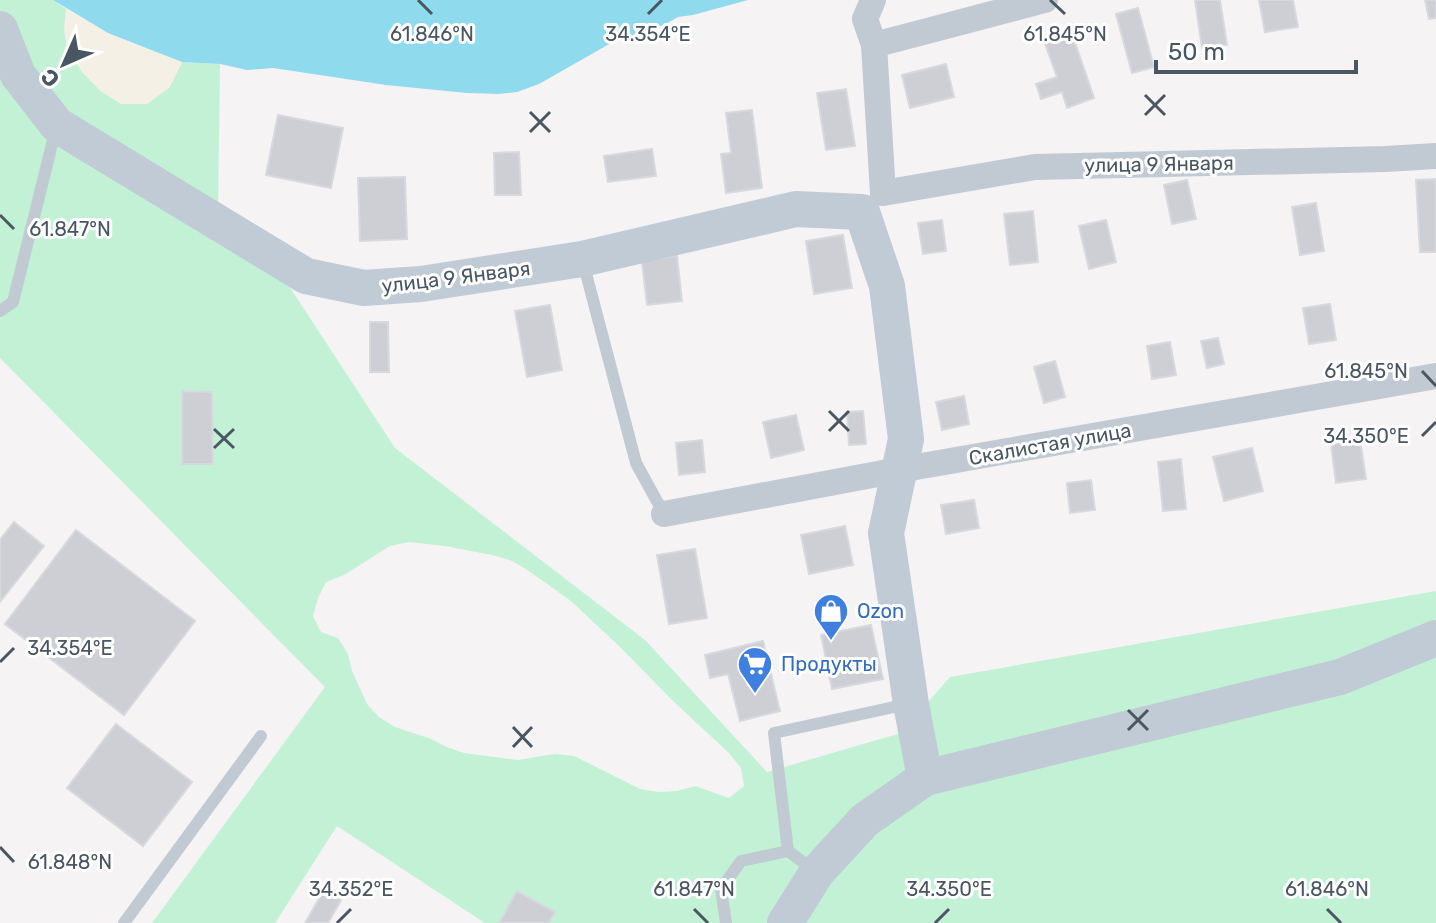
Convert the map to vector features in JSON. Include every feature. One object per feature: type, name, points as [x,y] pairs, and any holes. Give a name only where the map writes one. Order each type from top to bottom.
[{"type":"street","points":[[873,0],[865,19],[874,45],[873,202],[906,439],[886,533],[925,778]]},
{"type":"street","points":[[874,45],[1045,0]]},
{"type":"street","name":"улица 9 Января","points":[[0,29],[18,75],[57,125],[306,276],[364,288],[421,284],[582,259],[796,209],[873,202],[1035,167],[1436,156]]},
{"type":"street","name":"Скалистая улица","points":[[664,514],[1436,376]]},
{"type":"street","points":[[785,923],[817,872],[865,820],[925,778],[1340,677],[1436,638]]},
{"type":"lane","points":[[0,311],[13,302],[57,125]]},
{"type":"lane","points":[[582,259],[636,463],[664,514]]},
{"type":"lane","points":[[817,872],[788,851],[774,733],[911,704]]},
{"type":"lane","points":[[124,923],[261,736]]},
{"type":"lane","points":[[726,923],[721,889],[741,861],[788,851]]},
{"type":"green space","points":[[0,0],[53,0],[66,9],[64,33],[70,52],[102,92],[169,88],[182,62],[220,64],[218,210],[268,254],[395,448],[645,640],[767,772],[901,733],[950,677],[1436,591],[1436,923],[485,923],[337,826],[275,923],[152,923],[325,687],[0,358]],"holes":[[[409,542],[510,560],[571,601],[729,753],[741,768],[744,786],[729,798],[695,786],[677,791],[640,789],[574,756],[555,754],[518,760],[464,753],[395,727],[379,717],[367,704],[348,654],[338,638],[321,632],[313,616],[318,598],[326,582],[344,575],[390,546]]]},
{"type":"sand","points":[[66,9],[108,33],[182,62],[169,88],[147,104],[121,104],[102,92],[81,71],[65,36]]},
{"type":"water","points":[[53,0],[748,0],[678,17],[611,43],[539,84],[517,92],[498,94],[386,85],[273,68],[247,70],[220,64],[182,62],[108,33]]},
{"type":"building","points":[[1195,0],[1220,0],[1227,45],[1202,48]]},
{"type":"building","points":[[1259,0],[1293,0],[1298,27],[1265,32]]},
{"type":"building","points":[[1425,0],[1436,0],[1436,18],[1429,19]]},
{"type":"building","points":[[1138,8],[1154,67],[1132,73],[1116,14]]},
{"type":"building","points":[[1070,28],[1094,98],[1067,108],[1062,92],[1041,99],[1036,84],[1057,77],[1043,38]]},
{"type":"building","points":[[946,64],[954,97],[910,108],[902,75]]},
{"type":"building","points":[[846,89],[855,146],[826,150],[817,93]]},
{"type":"building","points":[[752,110],[762,188],[726,193],[721,154],[731,153],[726,113]]},
{"type":"building","points":[[278,115],[343,128],[331,188],[266,175]]},
{"type":"building","points":[[652,149],[656,176],[608,182],[604,156]]},
{"type":"building","points":[[519,152],[521,195],[495,195],[494,153]]},
{"type":"building","points":[[405,177],[407,239],[360,241],[358,178]]},
{"type":"building","points":[[1436,179],[1436,252],[1420,252],[1416,180]]},
{"type":"building","points":[[1187,180],[1196,219],[1172,224],[1164,185]]},
{"type":"building","points":[[1316,203],[1324,251],[1300,255],[1292,207]]},
{"type":"building","points":[[1033,211],[1038,262],[1010,265],[1004,214]]},
{"type":"building","points":[[942,220],[946,251],[923,254],[918,223]]},
{"type":"building","points":[[1106,220],[1116,262],[1089,269],[1079,226]]},
{"type":"building","points":[[843,235],[852,288],[814,294],[806,241]]},
{"type":"building","points":[[677,256],[682,301],[647,305],[642,261]]},
{"type":"building","points":[[1330,304],[1336,340],[1309,344],[1303,308]]},
{"type":"building","points":[[550,305],[562,370],[527,377],[515,311]]},
{"type":"building","points":[[370,322],[388,322],[389,372],[370,372]]},
{"type":"building","points":[[1218,338],[1224,364],[1207,368],[1201,341]]},
{"type":"building","points":[[1170,342],[1176,375],[1152,379],[1147,346]]},
{"type":"building","points":[[1055,361],[1065,397],[1044,403],[1034,367]]},
{"type":"building","points":[[182,391],[212,392],[213,464],[182,464]]},
{"type":"building","points":[[964,396],[969,424],[942,430],[936,402]]},
{"type":"building","points":[[863,411],[866,444],[849,445],[847,412]]},
{"type":"building","points":[[796,415],[804,450],[771,458],[763,422]]},
{"type":"building","points":[[702,440],[705,472],[679,475],[676,443]]},
{"type":"building","points":[[1360,440],[1366,479],[1336,483],[1331,444]]},
{"type":"building","points":[[1252,448],[1263,491],[1224,501],[1213,457]]},
{"type":"building","points":[[1181,459],[1186,509],[1163,511],[1158,462]]},
{"type":"building","points":[[1091,480],[1095,510],[1070,513],[1067,483]]},
{"type":"building","points":[[974,500],[979,528],[946,534],[941,505]]},
{"type":"building","points":[[14,522],[44,546],[0,602],[0,540]]},
{"type":"building","points":[[845,526],[853,565],[809,574],[801,535]]},
{"type":"building","points":[[76,530],[195,621],[124,715],[5,624]]},
{"type":"building","points":[[695,549],[707,618],[669,624],[657,555]]},
{"type":"building","points":[[871,625],[883,679],[832,689],[821,635]]},
{"type":"building","name":"Продукты","points":[[763,641],[780,711],[740,721],[728,674],[710,678],[705,655]]},
{"type":"building","points":[[116,724],[192,782],[143,846],[67,788]]},
{"type":"building","points":[[324,890],[341,900],[328,923],[305,923]]},
{"type":"building","points":[[517,891],[555,912],[549,923],[499,923]]},
{"type":"place","name":"Ozon","points":[[831,642]]},
{"type":"place","name":"Продукты","points":[[755,695]]}]
